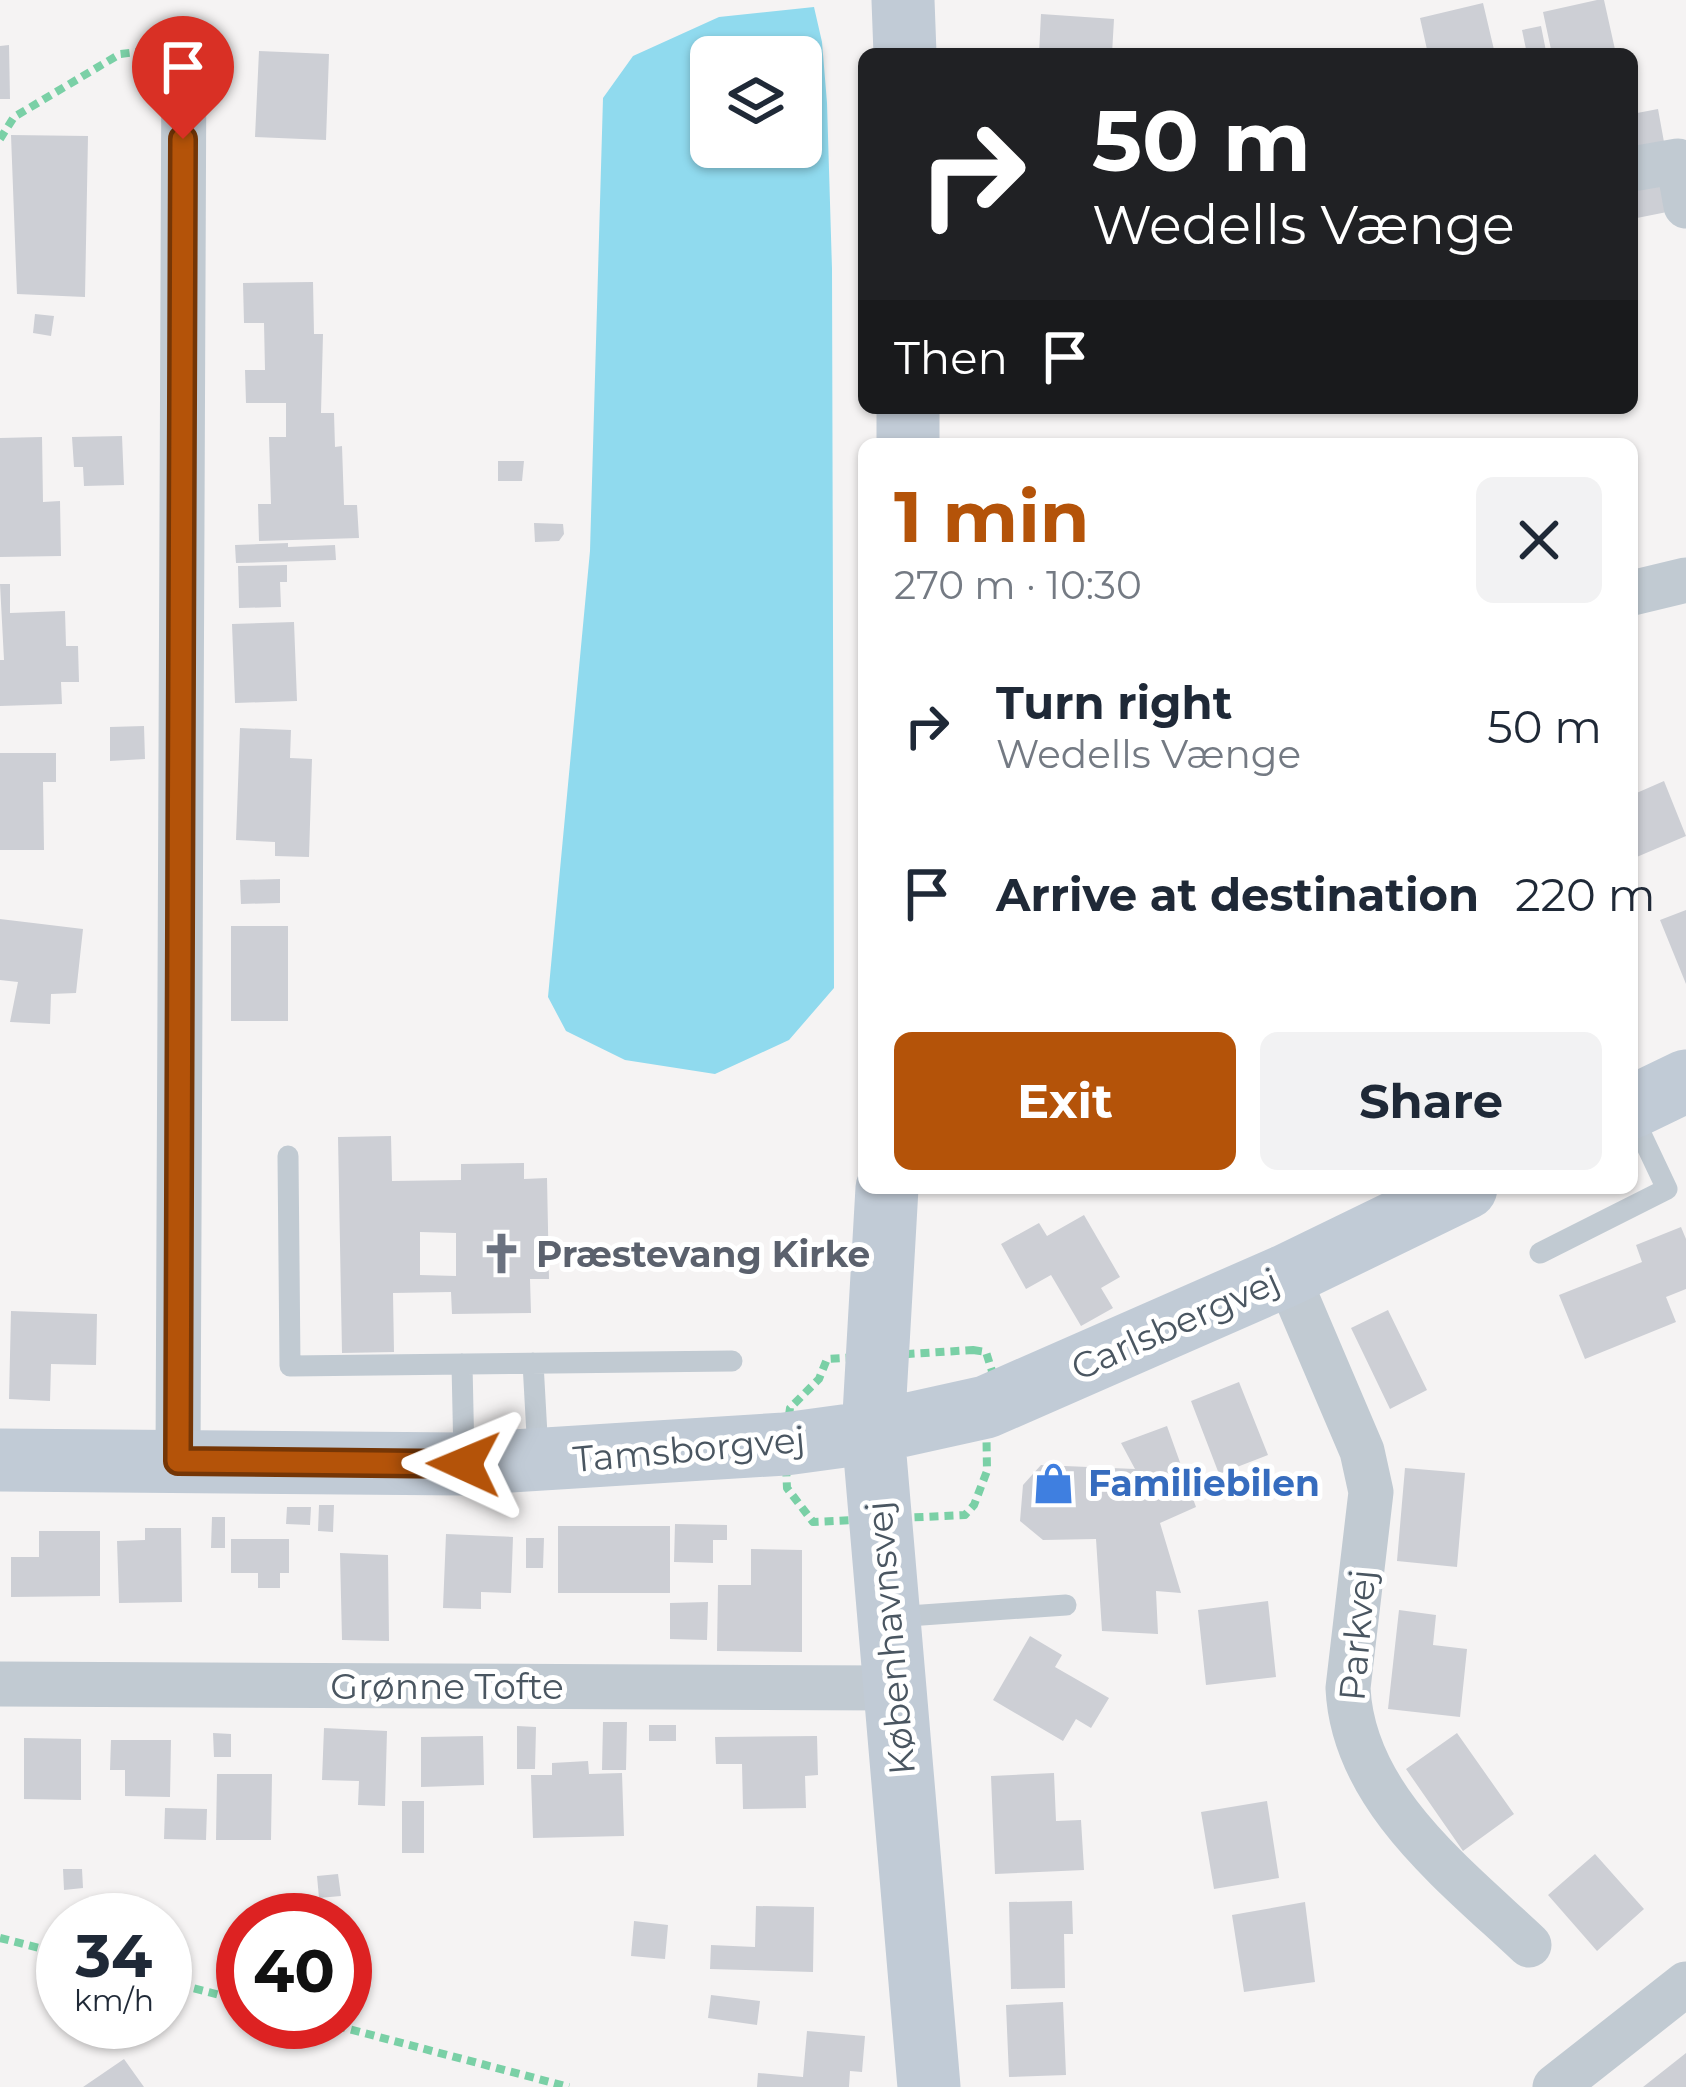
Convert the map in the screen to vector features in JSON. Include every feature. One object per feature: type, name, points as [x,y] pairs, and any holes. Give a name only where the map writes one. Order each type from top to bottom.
[{"type":"street","points":[[903,0],[905,48]]},
{"type":"street","points":[[178,1461],[184,46]]},
{"type":"street","points":[[1638,168],[1678,161],[1686,206]]},
{"type":"street","points":[[1638,592],[1686,580]]},
{"type":"street","name":"Københavnsvej","points":[[887,1194],[874,1432],[929,2087]]},
{"type":"street","name":"Carlsbergvej","points":[[874,1432],[986,1407],[1287,1275],[1454,1194]]},
{"type":"street","name":"Parkvej","points":[[1287,1275],[1362,1450],[1372,1492],[1348,1688],[1349,1718],[1359,1749],[1422,1845],[1529,1945]]},
{"type":"street","name":"Tamsborgvej","points":[[0,1460],[464,1464],[785,1444],[874,1432]]},
{"type":"street","name":"Grønne Tofte","points":[[0,1684],[893,1688]]},
{"type":"street","points":[[1555,2087],[1686,1984]]},
{"type":"lane","points":[[1540,1253],[1666,1189],[1662,1100]]},
{"type":"lane","points":[[288,1156],[290,1366],[732,1361]]},
{"type":"lane","points":[[533,1363],[539,1461]]},
{"type":"lane","points":[[462,1364],[464,1464]]},
{"type":"lane","points":[[887,1618],[1066,1605]]},
{"type":"path","points":[[0,139],[14,117],[120,54],[184,46]]},
{"type":"path","points":[[0,1938],[36,1947]]},
{"type":"path","points":[[372,2035],[569,2087]]},
{"type":"water","points":[[814,7],[821,36],[690,36],[690,168],[822,168],[822,42],[827,103],[832,269],[834,988],[789,1040],[715,1074],[625,1060],[566,1031],[548,997],[590,551],[603,98],[633,56],[719,17]]},
{"type":"building","points":[[1604,0],[1615,48],[1551,48],[1543,12]]},
{"type":"building","points":[[1483,3],[1494,48],[1427,48],[1420,18]]},
{"type":"building","points":[[1041,14],[1114,19],[1112,48],[1039,48]]},
{"type":"building","points":[[1541,26],[1545,48],[1526,48],[1522,30]]},
{"type":"building","points":[[9,45],[10,99],[0,99],[0,46]]},
{"type":"building","points":[[259,51],[329,54],[326,140],[255,137]]},
{"type":"building","points":[[1658,109],[1664,142],[1638,147],[1638,113]]},
{"type":"building","points":[[11,135],[88,136],[85,297],[17,294]]},
{"type":"building","points":[[1660,183],[1667,212],[1638,218],[1638,187]]},
{"type":"building","points":[[313,282],[314,334],[323,334],[321,413],[334,413],[335,447],[342,446],[344,505],[357,505],[359,538],[259,541],[258,504],[271,504],[269,437],[286,437],[286,403],[246,403],[245,370],[265,370],[264,323],[244,323],[243,283]]},
{"type":"building","points":[[35,314],[54,316],[51,336],[33,333]]},
{"type":"building","points":[[122,436],[124,485],[84,486],[83,467],[74,467],[72,437]]},
{"type":"building","points":[[42,437],[43,502],[60,501],[61,556],[0,557],[0,438]]},
{"type":"building","points":[[498,461],[524,461],[522,481],[498,481]]},
{"type":"building","points":[[534,523],[563,524],[564,534],[559,541],[535,542]]},
{"type":"building","points":[[288,543],[288,547],[335,545],[336,560],[236,563],[235,545]]},
{"type":"building","points":[[287,565],[287,582],[280,582],[281,607],[239,608],[238,566]]},
{"type":"building","points":[[0,584],[10,584],[10,613],[65,611],[66,646],[78,646],[79,682],[61,682],[62,704],[0,706],[0,660],[4,660]]},
{"type":"building","points":[[294,622],[297,701],[235,703],[232,624]]},
{"type":"building","points":[[144,726],[145,759],[110,761],[110,727]]},
{"type":"building","points":[[240,728],[291,730],[290,758],[312,759],[309,857],[275,856],[275,842],[236,840]]},
{"type":"building","points":[[0,753],[56,753],[56,782],[43,782],[44,850],[0,850]]},
{"type":"building","points":[[1664,781],[1686,836],[1638,856],[1638,792]]},
{"type":"building","points":[[280,879],[280,903],[241,904],[240,880]]},
{"type":"building","points":[[1686,910],[1686,984],[1660,920]]},
{"type":"building","points":[[0,919],[83,929],[76,993],[51,994],[50,1024],[10,1022],[18,982],[0,980]]},
{"type":"building","points":[[231,926],[288,926],[288,1021],[231,1021]]},
{"type":"building","name":"Præstevang Kirke","points":[[391,1136],[392,1181],[461,1180],[461,1164],[524,1163],[524,1179],[547,1178],[549,1279],[530,1279],[531,1313],[452,1314],[451,1292],[393,1293],[394,1352],[342,1353],[338,1137]],"holes":[[[420,1232],[456,1233],[456,1276],[420,1275]]]},
{"type":"building","points":[[1084,1215],[1120,1277],[1101,1288],[1113,1308],[1081,1326],[1051,1275],[1026,1289],[1001,1244],[1039,1223],[1047,1236]]},
{"type":"building","points":[[1681,1227],[1686,1239],[1686,1289],[1666,1297],[1676,1322],[1585,1359],[1559,1295],[1642,1262],[1636,1245]]},
{"type":"building","points":[[1388,1310],[1427,1390],[1390,1409],[1351,1328]]},
{"type":"building","points":[[11,1311],[97,1314],[96,1365],[51,1364],[50,1401],[9,1399]]},
{"type":"building","points":[[1239,1382],[1268,1455],[1219,1474],[1191,1401]]},
{"type":"building","points":[[1167,1426],[1196,1507],[1160,1523],[1181,1593],[1156,1591],[1158,1634],[1102,1631],[1096,1539],[1043,1540],[1020,1521],[1023,1485],[1041,1465],[1135,1469],[1121,1443]]},
{"type":"building","points":[[1405,1468],[1465,1473],[1457,1567],[1397,1561]]},
{"type":"building","points":[[319,1505],[334,1505],[333,1532],[318,1531]]},
{"type":"building","points":[[287,1507],[311,1507],[310,1525],[286,1524]]},
{"type":"building","points":[[212,1517],[225,1517],[225,1548],[211,1548]]},
{"type":"building","points":[[675,1524],[727,1525],[727,1540],[713,1540],[713,1563],[674,1562]]},
{"type":"building","points":[[558,1526],[670,1526],[670,1593],[558,1593]]},
{"type":"building","points":[[145,1528],[181,1528],[182,1602],[119,1603],[117,1541],[145,1540]]},
{"type":"building","points":[[39,1531],[100,1531],[100,1596],[11,1597],[11,1557],[39,1557]]},
{"type":"building","points":[[446,1534],[513,1537],[511,1593],[481,1592],[481,1609],[443,1608]]},
{"type":"building","points":[[526,1538],[544,1538],[543,1568],[526,1568]]},
{"type":"building","points":[[231,1539],[289,1539],[289,1573],[280,1573],[280,1588],[258,1588],[258,1573],[231,1573]]},
{"type":"building","points":[[751,1549],[802,1550],[802,1652],[717,1651],[718,1585],[751,1585]]},
{"type":"building","points":[[340,1553],[388,1555],[389,1641],[342,1640]]},
{"type":"building","points":[[1268,1601],[1276,1677],[1206,1685],[1198,1610]]},
{"type":"building","points":[[708,1602],[707,1640],[670,1639],[670,1603]]},
{"type":"building","points":[[1399,1610],[1436,1615],[1433,1645],[1467,1649],[1460,1717],[1388,1709]]},
{"type":"building","points":[[1030,1636],[1062,1655],[1055,1667],[1109,1698],[1091,1728],[1076,1719],[1063,1741],[993,1700]]},
{"type":"building","points":[[603,1722],[627,1722],[626,1770],[602,1770]]},
{"type":"building","points":[[649,1725],[676,1725],[676,1741],[649,1741]]},
{"type":"building","points":[[517,1726],[536,1727],[535,1769],[517,1769]]},
{"type":"building","points":[[324,1728],[387,1731],[385,1806],[358,1805],[359,1781],[322,1780]]},
{"type":"building","points":[[213,1733],[231,1734],[231,1757],[214,1757]]},
{"type":"building","points":[[1457,1733],[1514,1814],[1463,1851],[1406,1769]]},
{"type":"building","points":[[483,1736],[484,1785],[421,1787],[421,1737]]},
{"type":"building","points":[[817,1736],[818,1775],[805,1776],[806,1808],[743,1809],[742,1764],[716,1764],[715,1737]]},
{"type":"building","points":[[24,1738],[81,1739],[81,1800],[24,1799]]},
{"type":"building","points":[[111,1740],[171,1740],[170,1797],[125,1796],[125,1770],[110,1770]]},
{"type":"building","points":[[588,1761],[589,1774],[622,1773],[624,1836],[533,1838],[531,1775],[552,1775],[552,1763]]},
{"type":"building","points":[[1054,1773],[1056,1821],[1081,1820],[1084,1870],[995,1874],[991,1776]]},
{"type":"building","points":[[217,1774],[272,1774],[271,1840],[216,1840]]},
{"type":"building","points":[[402,1801],[424,1801],[424,1853],[402,1853]]},
{"type":"building","points":[[1267,1801],[1279,1878],[1214,1889],[1201,1812]]},
{"type":"building","points":[[165,1808],[207,1809],[206,1840],[164,1839]]},
{"type":"building","points":[[1595,1854],[1644,1909],[1597,1951],[1548,1895]]},
{"type":"building","points":[[63,1869],[82,1869],[83,1888],[64,1890]]},
{"type":"building","points":[[338,1874],[341,1893],[319,1893],[317,1876]]},
{"type":"building","points":[[1072,1901],[1073,1934],[1064,1934],[1065,1988],[1011,1989],[1009,1902]]},
{"type":"building","points":[[1305,1902],[1315,1982],[1244,1992],[1232,1915]]},
{"type":"building","points":[[756,1906],[814,1907],[813,1972],[710,1969],[711,1945],[755,1947]]},
{"type":"building","points":[[634,1921],[668,1925],[665,1959],[631,1956]]},
{"type":"building","points":[[711,1995],[760,2001],[757,2025],[708,2018]]},
{"type":"building","points":[[1063,2002],[1066,2075],[1009,2077],[1006,2005]]},
{"type":"building","points":[[807,2031],[865,2036],[862,2072],[850,2071],[849,2087],[757,2087],[758,2073],[803,2077]]},
{"type":"building","points":[[1686,2053],[1686,2087],[1643,2087]]},
{"type":"building","points":[[124,2059],[144,2087],[83,2087]]},
{"type":"place","name":"Præstevang Kirke","points":[[502,1254]]},
{"type":"place","name":"Familiebilen","points":[[1054,1483]]},
{"type":"route","points":[[183,139],[178,1461],[464,1464]]}]
